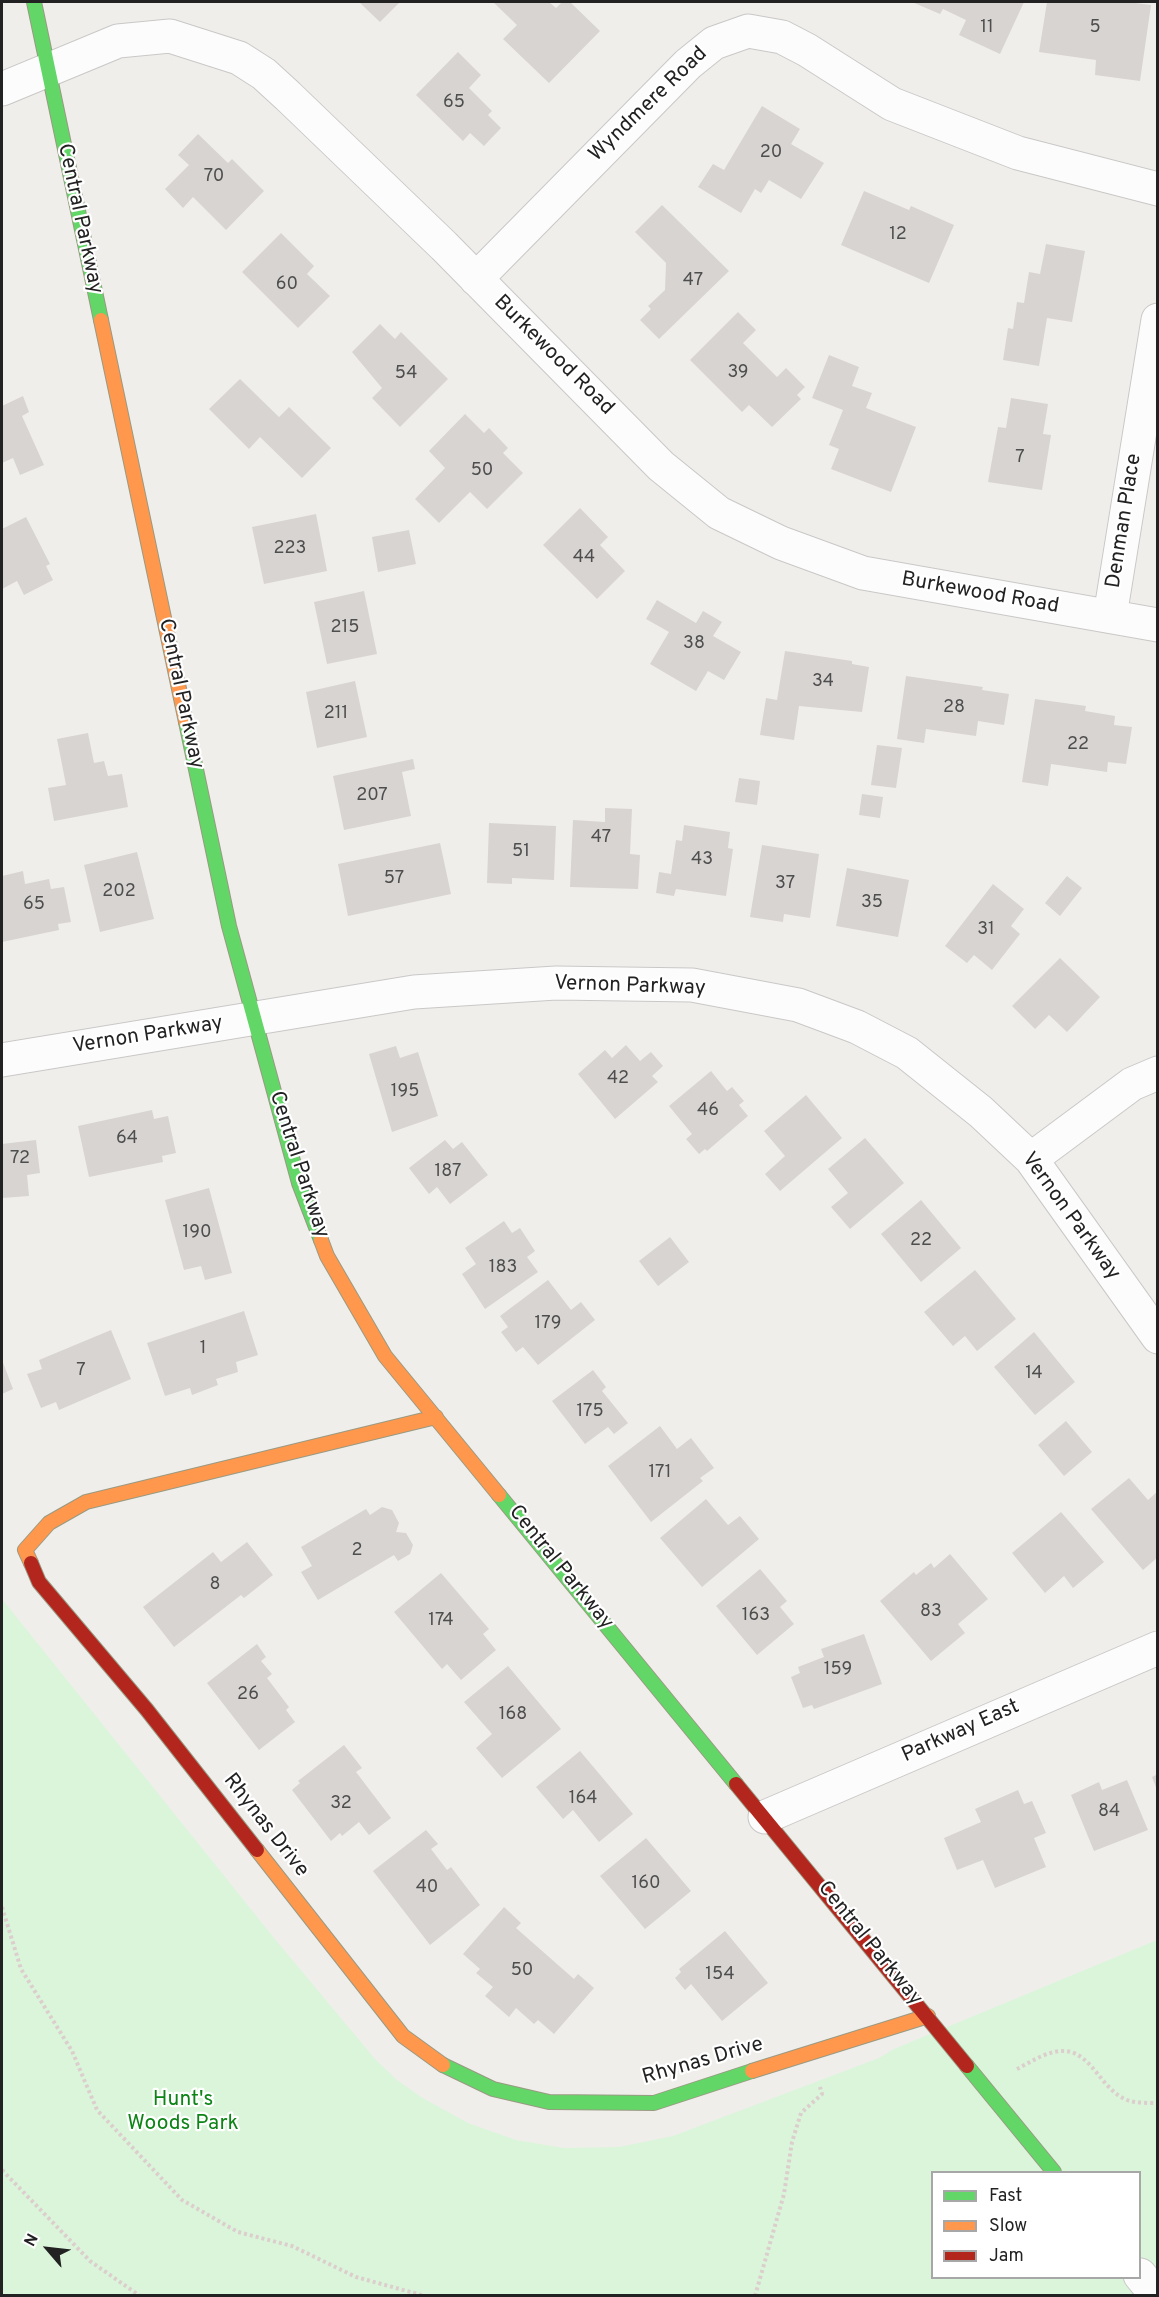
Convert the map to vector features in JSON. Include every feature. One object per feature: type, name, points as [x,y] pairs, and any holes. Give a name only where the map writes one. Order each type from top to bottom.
[{"type":"street","name":"Central Parkway","points":[[34,2],[227,914],[299,1182],[327,1256],[385,1356],[1053,2171]]},
{"type":"street","name":"Wyndmere Road","points":[[476,279],[688,64],[714,43],[748,30],[782,37],[807,50],[892,104],[1018,153],[1158,189]]},
{"type":"street","name":"Burkewood Road","points":[[2,89],[117,40],[170,36],[239,58],[264,74],[476,279],[662,466],[719,513],[781,543],[863,573],[1158,625]]},
{"type":"street","name":"Denman Place","points":[[1110,616],[1158,320]]},
{"type":"street","name":"Vernon Parkway","points":[[2,1060],[425,991],[555,983],[692,985],[798,1005],[857,1027],[907,1053],[981,1112],[1031,1158],[1158,1337]]},
{"type":"street","points":[[1031,1158],[1132,1084],[1158,1073]]},
{"type":"street","name":"Rhynas Drive","points":[[436,1417],[86,1502],[49,1523],[25,1550],[39,1582],[147,1710],[403,2036],[449,2070],[493,2090],[549,2102],[654,2103],[928,2016]]},
{"type":"street","name":"Parkway East","points":[[765,1817],[1158,1648]]},
{"type":"street","points":[[1141,2276],[1157,2295]]},
{"type":"path","points":[[2,1907],[21,1970],[72,2052],[97,2110],[182,2200],[238,2232],[292,2246],[356,2277],[425,2295]]},
{"type":"path","points":[[755,2295],[784,2194],[792,2142],[801,2113],[822,2094],[812,2051]]},
{"type":"path","points":[[985,2087],[1041,2057],[1064,2051],[1082,2057],[1107,2086],[1129,2100],[1158,2103]]},
{"type":"path","points":[[2,2170],[90,2260],[140,2295]]},
{"type":"green space","name":"Hunt's Woods Park","points":[[2,1599],[274,1938],[375,2059],[397,2080],[421,2097],[468,2123],[516,2140],[564,2148],[619,2147],[673,2136],[879,2058],[894,2049],[1157,1940],[1157,2295],[2,2295]]},
{"type":"building","points":[[359,2],[400,2],[380,22]]},
{"type":"building","points":[[493,2],[549,2],[556,8],[562,2],[570,2],[600,31],[549,83],[503,39],[517,25]]},
{"type":"building","points":[[912,2],[1024,2],[1000,54],[959,35],[966,20],[943,9],[940,14]]},
{"type":"building","points":[[1047,2],[1128,2],[1151,5],[1140,81],[1095,75],[1096,60],[1039,52]]},
{"type":"building","points":[[458,52],[481,75],[469,88],[492,111],[488,115],[501,128],[484,146],[470,133],[463,141],[416,95]]},
{"type":"building","points":[[762,106],[800,129],[791,144],[824,163],[801,199],[769,180],[761,193],[755,189],[741,213],[698,187],[713,164],[724,170]]},
{"type":"building","points":[[198,134],[228,163],[232,159],[264,191],[226,230],[193,197],[183,208],[165,189],[189,165],[178,155]]},
{"type":"building","points":[[864,191],[909,210],[911,206],[954,225],[929,283],[841,245]]},
{"type":"building","points":[[662,205],[729,271],[659,339],[640,320],[651,309],[648,306],[665,290],[666,263],[635,232]]},
{"type":"building","points":[[281,233],[314,266],[307,274],[330,296],[298,328],[242,272]]},
{"type":"building","points":[[1046,244],[1085,251],[1072,322],[1047,318],[1039,366],[1003,360],[1008,328],[1013,329],[1017,302],[1024,303],[1029,272],[1040,274]]},
{"type":"building","points":[[738,312],[756,330],[743,343],[777,377],[786,368],[805,387],[797,395],[801,399],[772,427],[749,405],[742,412],[690,360]]},
{"type":"building","points":[[380,324],[395,339],[401,332],[448,379],[400,427],[372,398],[382,388],[352,352]]},
{"type":"building","points":[[829,355],[859,367],[852,386],[872,393],[866,408],[916,427],[891,492],[831,469],[839,449],[829,445],[843,410],[812,398]]},
{"type":"building","points":[[240,379],[279,417],[289,407],[331,448],[302,478],[260,437],[249,449],[209,409]]},
{"type":"building","points":[[23,396],[29,412],[22,416],[44,465],[20,475],[13,458],[2,463],[2,406]]},
{"type":"building","points":[[1011,398],[1048,404],[1043,434],[1051,435],[1042,490],[988,482],[998,427],[1006,428]]},
{"type":"building","points":[[465,414],[484,433],[489,428],[508,448],[503,453],[523,473],[487,509],[470,492],[439,523],[415,499],[445,468],[429,451]]},
{"type":"building","points":[[580,508],[608,537],[600,545],[625,571],[597,599],[543,545]]},
{"type":"building","points":[[316,514],[327,571],[264,584],[252,527]]},
{"type":"building","points":[[26,517],[50,564],[46,566],[53,580],[24,595],[17,581],[2,589],[2,529]]},
{"type":"building","points":[[409,530],[416,564],[378,572],[372,537]]},
{"type":"building","points":[[364,591],[377,654],[327,664],[314,602]]},
{"type":"building","points":[[657,600],[696,623],[703,611],[722,622],[713,636],[741,652],[724,680],[708,671],[696,691],[650,664],[669,632],[646,619]]},
{"type":"building","points":[[785,651],[852,661],[852,664],[869,667],[862,712],[799,706],[794,740],[760,735],[766,698],[777,700]]},
{"type":"building","points":[[906,676],[983,687],[982,690],[1009,694],[1004,725],[978,721],[976,736],[926,729],[924,743],[897,739]]},
{"type":"building","points":[[355,681],[367,737],[317,748],[306,692]]},
{"type":"building","points":[[1035,699],[1086,706],[1085,711],[1115,716],[1114,725],[1132,727],[1126,764],[1108,762],[1107,772],[1051,764],[1048,786],[1022,782]]},
{"type":"building","points":[[88,733],[94,763],[104,761],[108,776],[122,774],[128,807],[54,821],[48,788],[66,785],[57,739]]},
{"type":"building","points":[[877,745],[902,748],[896,788],[871,785]]},
{"type":"building","points":[[413,759],[415,769],[402,772],[411,816],[344,830],[333,776]]},
{"type":"building","points":[[739,778],[760,781],[757,805],[735,802]]},
{"type":"building","points":[[862,794],[883,797],[880,818],[859,815]]},
{"type":"building","points":[[605,808],[632,809],[630,854],[640,855],[638,889],[570,887],[573,820],[605,822]]},
{"type":"building","points":[[489,823],[556,826],[554,880],[512,878],[512,884],[487,883]]},
{"type":"building","points":[[684,825],[730,832],[728,848],[733,849],[726,896],[676,889],[674,896],[656,893],[659,872],[671,874],[676,840],[682,841]]},
{"type":"building","points":[[440,843],[451,894],[348,916],[338,864]]},
{"type":"building","points":[[762,845],[819,854],[810,918],[784,914],[783,922],[750,917]]},
{"type":"building","points":[[137,852],[154,919],[100,932],[84,865]]},
{"type":"building","points":[[847,868],[909,880],[898,937],[836,926]]},
{"type":"building","points":[[23,871],[25,884],[49,879],[51,889],[64,887],[71,922],[58,924],[59,930],[2,942],[2,876]]},
{"type":"building","points":[[1067,876],[1082,888],[1060,916],[1045,903]]},
{"type":"building","points":[[993,884],[1024,909],[1011,926],[1020,934],[992,970],[974,955],[967,963],[945,946]]},
{"type":"building","points":[[1060,958],[1100,997],[1067,1032],[1049,1015],[1035,1029],[1012,1006]]},
{"type":"building","points":[[626,1045],[640,1061],[651,1052],[663,1066],[652,1076],[658,1082],[615,1119],[578,1074],[605,1050],[612,1058]]},
{"type":"building","points":[[396,1046],[400,1058],[418,1052],[438,1116],[392,1132],[369,1054]]},
{"type":"building","points":[[711,1071],[727,1091],[732,1087],[744,1101],[739,1105],[748,1116],[707,1151],[705,1149],[699,1154],[686,1139],[692,1134],[669,1106]]},
{"type":"building","points":[[806,1095],[842,1138],[780,1191],[765,1174],[785,1156],[764,1131]]},
{"type":"building","points":[[152,1110],[154,1119],[168,1116],[176,1153],[162,1156],[163,1162],[89,1177],[78,1126]]},
{"type":"building","points":[[865,1138],[904,1183],[850,1229],[831,1207],[848,1193],[828,1169]]},
{"type":"building","points":[[36,1140],[40,1173],[27,1175],[29,1196],[2,1198],[2,1144]]},
{"type":"building","points":[[445,1140],[453,1149],[462,1142],[488,1175],[450,1204],[437,1187],[429,1194],[409,1168]]},
{"type":"building","points":[[209,1188],[232,1273],[205,1280],[201,1266],[184,1270],[165,1200]]},
{"type":"building","points":[[921,1200],[961,1248],[921,1282],[881,1234]]},
{"type":"building","points":[[504,1221],[512,1233],[520,1228],[535,1251],[527,1257],[538,1272],[485,1309],[462,1274],[476,1264],[465,1248]]},
{"type":"building","points":[[670,1237],[689,1262],[658,1286],[639,1261]]},
{"type":"building","points":[[975,1270],[1016,1319],[977,1351],[965,1336],[953,1346],[924,1312]]},
{"type":"building","points":[[548,1280],[571,1310],[581,1302],[595,1320],[538,1365],[523,1347],[516,1352],[501,1332],[508,1327],[500,1316]]},
{"type":"building","points":[[244,1311],[258,1355],[236,1362],[238,1372],[216,1379],[218,1385],[192,1395],[190,1388],[165,1396],[147,1343]]},
{"type":"building","points":[[111,1330],[131,1379],[59,1410],[56,1402],[41,1408],[27,1374],[42,1369],[39,1360]]},
{"type":"building","points":[[1034,1332],[1075,1382],[1035,1415],[994,1367]]},
{"type":"building","points":[[2,1360],[13,1389],[2,1394]]},
{"type":"building","points":[[593,1370],[606,1387],[602,1391],[628,1423],[614,1434],[608,1427],[585,1444],[552,1401]]},
{"type":"building","points":[[1066,1421],[1092,1452],[1064,1476],[1038,1445]]},
{"type":"building","points":[[660,1426],[677,1449],[691,1438],[714,1468],[700,1478],[703,1481],[651,1522],[608,1466]]},
{"type":"building","points":[[1129,1478],[1148,1500],[1158,1491],[1158,1557],[1143,1570],[1091,1509]]},
{"type":"building","points":[[706,1499],[728,1525],[740,1516],[759,1539],[702,1587],[660,1538]]},
{"type":"building","points":[[382,1507],[392,1510],[399,1523],[396,1532],[406,1533],[413,1545],[410,1554],[398,1561],[394,1555],[318,1600],[301,1572],[312,1566],[301,1547],[366,1509],[370,1515]]},
{"type":"building","points":[[1061,1512],[1104,1562],[1073,1588],[1064,1576],[1045,1593],[1012,1553]]},
{"type":"building","points":[[247,1542],[273,1575],[244,1598],[241,1595],[174,1647],[143,1607],[213,1552],[221,1562]]},
{"type":"building","points":[[950,1554],[988,1599],[958,1624],[965,1633],[931,1661],[880,1601],[914,1572],[916,1575],[931,1563],[934,1568]]},
{"type":"building","points":[[760,1569],[787,1601],[780,1607],[794,1624],[757,1655],[716,1606]]},
{"type":"building","points":[[441,1573],[489,1629],[483,1634],[496,1650],[461,1680],[447,1664],[442,1669],[394,1612]]},
{"type":"building","points":[[864,1634],[882,1684],[814,1709],[812,1705],[803,1708],[791,1677],[800,1673],[798,1667],[824,1657],[821,1649]]},
{"type":"building","points":[[257,1644],[266,1657],[261,1661],[272,1674],[267,1678],[289,1707],[286,1710],[295,1722],[259,1750],[207,1683]]},
{"type":"building","points":[[508,1666],[561,1729],[502,1778],[476,1748],[492,1734],[464,1702]]},
{"type":"building","points":[[344,1745],[362,1768],[356,1772],[391,1818],[369,1835],[359,1822],[342,1836],[340,1833],[331,1841],[292,1790],[300,1783],[298,1781]]},
{"type":"building","points":[[580,1751],[633,1814],[599,1842],[573,1810],[563,1819],[536,1787]]},
{"type":"building","points":[[1158,1774],[1158,1790],[1157,1790],[1152,1777]]},
{"type":"building","points":[[1127,1780],[1148,1830],[1094,1851],[1071,1795],[1099,1782],[1102,1790]]},
{"type":"building","points":[[1018,1790],[1024,1804],[1032,1801],[1046,1833],[1034,1838],[1046,1867],[995,1888],[983,1860],[957,1870],[944,1838],[981,1822],[975,1809]]},
{"type":"building","points":[[426,1830],[438,1844],[431,1849],[447,1870],[451,1867],[480,1905],[430,1945],[373,1871]]},
{"type":"building","points":[[646,1838],[691,1891],[645,1929],[600,1876]]},
{"type":"building","points":[[504,1907],[521,1923],[516,1928],[574,1979],[578,1974],[594,1988],[554,2034],[538,2020],[534,2024],[516,2008],[509,2017],[485,1996],[493,1987],[476,1973],[480,1969],[463,1954]]},
{"type":"building","points":[[725,1931],[768,1983],[722,2021],[691,1984],[685,1990],[675,1978],[681,1972],[679,1969]]},
{"type":"traffic: fast","points":[[34,2],[101,320]]},
{"type":"traffic: fast","points":[[186,722],[229,926],[299,1183],[321,1240]]},
{"type":"traffic: fast","points":[[499,1495],[736,1784]]},
{"type":"traffic: fast","points":[[443,2065],[493,2089],[549,2102],[654,2103],[752,2071]]},
{"type":"traffic: fast","points":[[967,2066],[1053,2171]]},
{"type":"traffic: slow","points":[[101,320],[186,722]]},
{"type":"traffic: slow","points":[[321,1240],[327,1256],[385,1356],[499,1495]]},
{"type":"traffic: slow","points":[[31,1563],[25,1550],[49,1523],[86,1502],[436,1417]]},
{"type":"traffic: slow","points":[[257,1850],[403,2036],[443,2065]]},
{"type":"traffic: slow","points":[[752,2071],[928,2016]]},
{"type":"traffic: jam","points":[[31,1563],[39,1582],[147,1710],[257,1850]]},
{"type":"traffic: jam","points":[[736,1784],[967,2066]]}]
